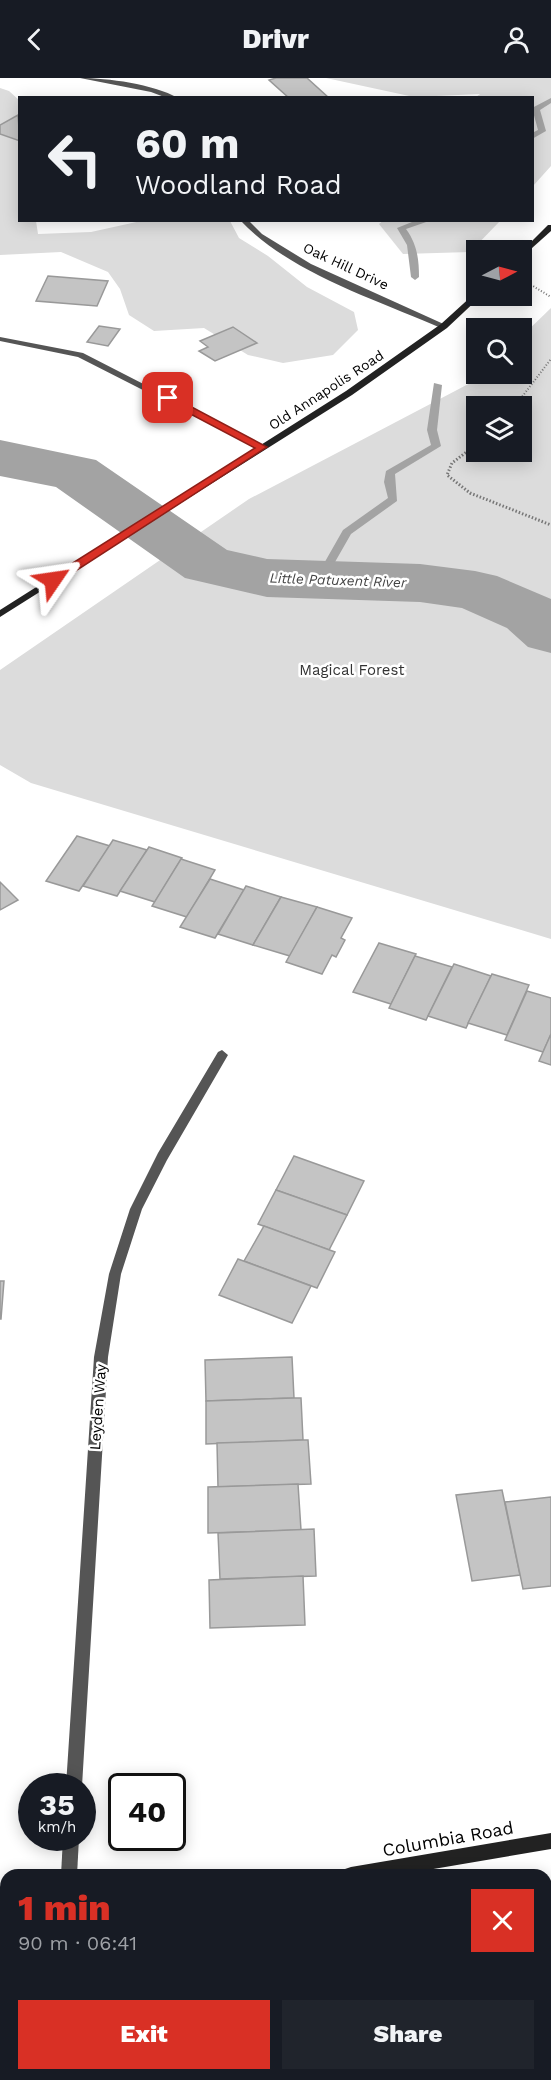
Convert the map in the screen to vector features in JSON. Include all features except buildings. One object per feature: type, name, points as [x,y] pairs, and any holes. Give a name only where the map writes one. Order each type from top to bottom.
[{"type":"street","points":[[82,78],[153,90],[170,96]]},
{"type":"street","name":"Oak Hill Drive","points":[[246,222],[278,248],[327,274],[444,326]]},
{"type":"street","points":[[532,245],[551,227]]},
{"type":"street","name":"Old Annapolis Road","points":[[0,614],[348,393],[444,326],[466,306]]},
{"type":"street","points":[[0,339],[80,355],[262,447]]},
{"type":"street","name":"Leyden Way","points":[[75,1773],[101,1357],[115,1274],[136,1209],[162,1157],[222,1055]]},
{"type":"street","name":"Columbia Road","points":[[386,1869],[551,1841]]},
{"type":"street","points":[[69,1869],[70,1851]]},
{"type":"path","points":[[532,286],[551,297]]},
{"type":"path","points":[[523,396],[551,359]]},
{"type":"path","points":[[466,452],[452,463],[447,475],[470,493],[551,525]]},
{"type":"green space","points":[[326,78],[551,78],[551,166],[534,185],[534,96],[477,96],[480,94],[409,96]]},
{"type":"green space","points":[[0,88],[9,91],[18,99],[18,222],[36,222],[38,234],[91,232],[136,222],[231,222],[239,238],[268,256],[307,287],[354,312],[358,330],[333,355],[283,363],[248,355],[204,328],[154,331],[129,315],[120,289],[108,272],[61,252],[0,255]]},
{"type":"green space","points":[[382,222],[499,222],[482,240],[466,240],[466,252],[403,254],[379,224]]},
{"type":"green space","name":"Magical Forest","points":[[551,308],[551,939],[31,783],[0,765],[0,670],[249,499],[468,384],[532,384],[532,326]]},
{"type":"waterway","points":[[534,136],[542,131],[536,109],[551,100]]},
{"type":"waterway","points":[[415,277],[411,245],[401,228],[421,222]]},
{"type":"waterway","points":[[319,581],[347,532],[393,499],[389,482],[390,473],[436,446],[432,430],[437,385]]},
{"type":"waterway","name":"Little Patuxent River","points":[[0,458],[75,473],[207,565],[267,578],[420,583],[475,590],[530,614],[551,633]]},
{"type":"route","points":[[53,580],[262,447],[168,398]]}]
